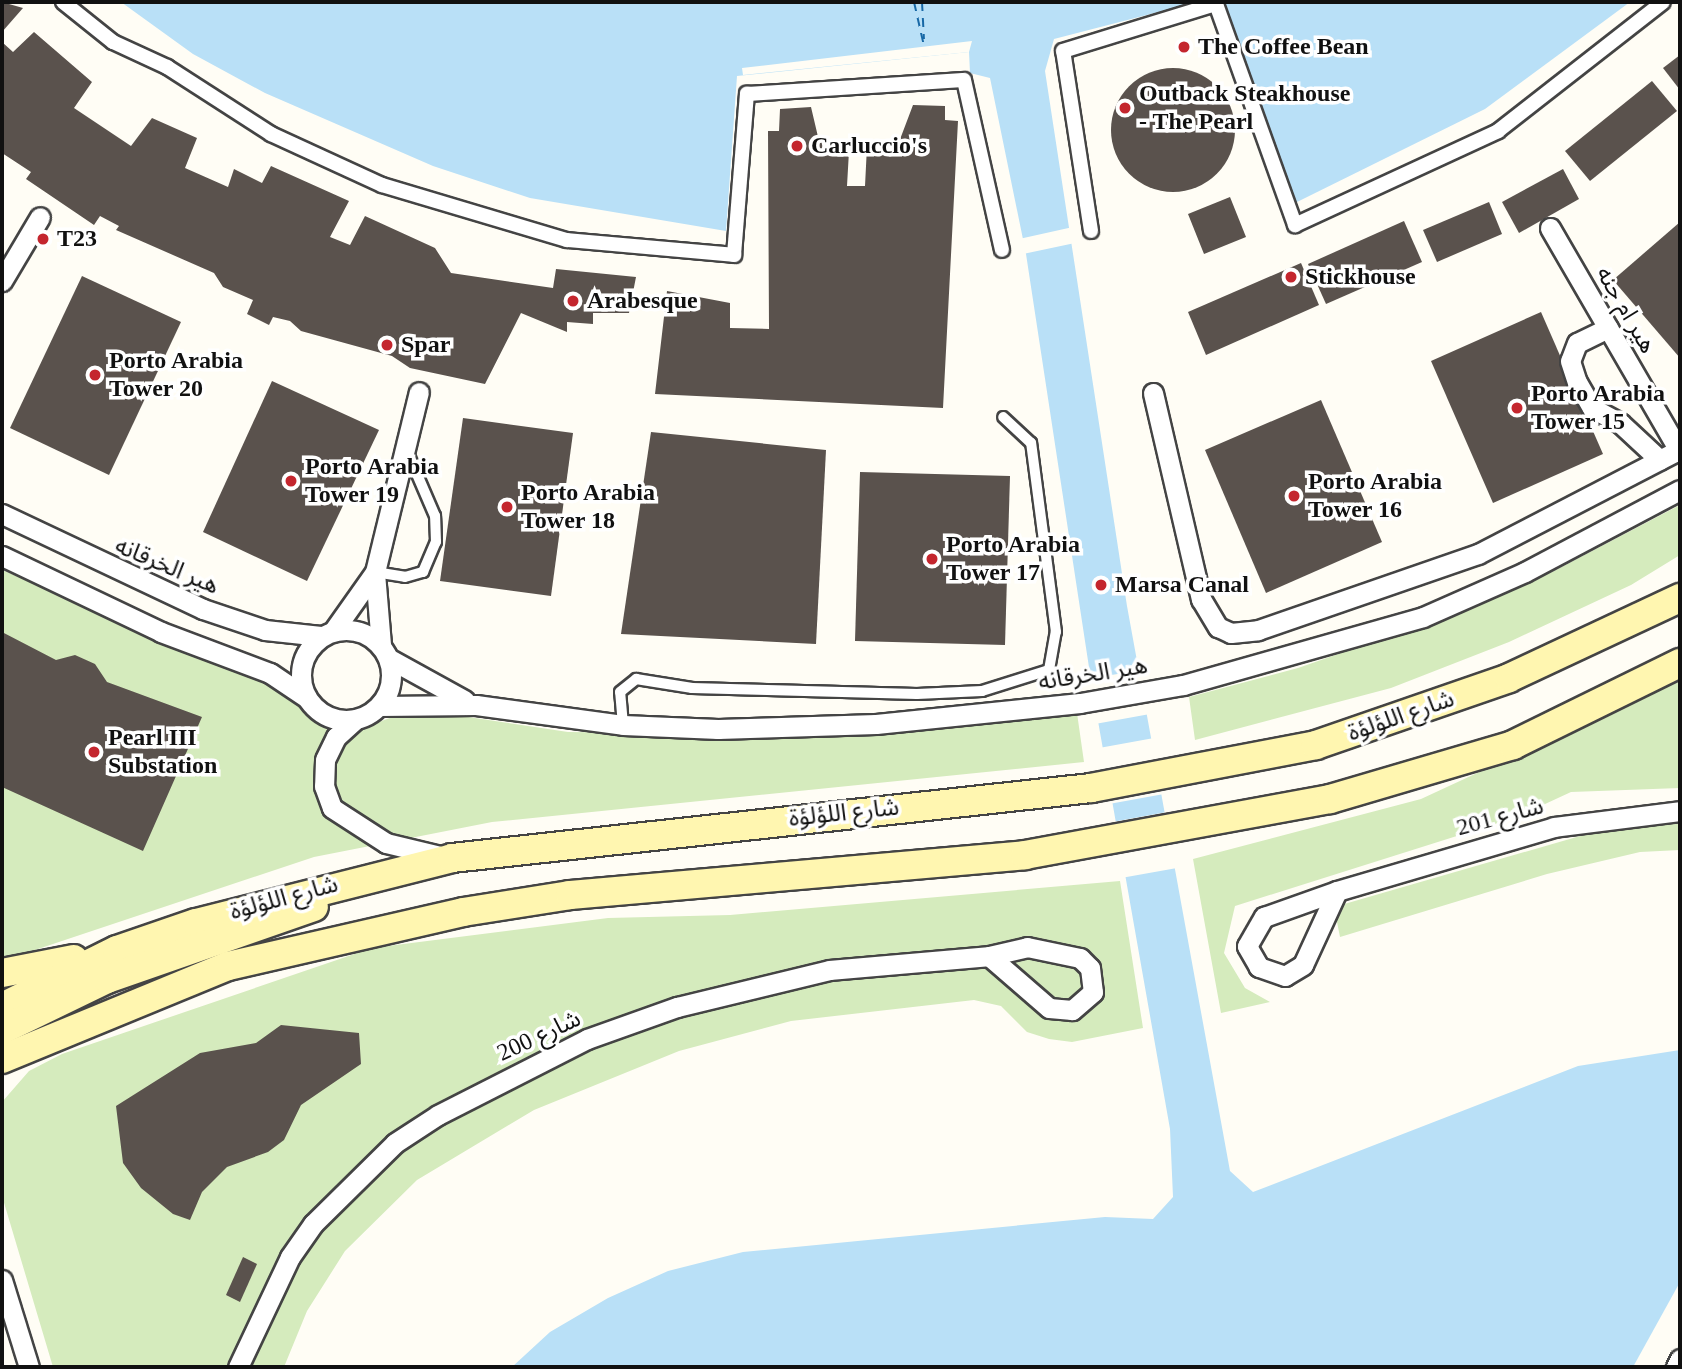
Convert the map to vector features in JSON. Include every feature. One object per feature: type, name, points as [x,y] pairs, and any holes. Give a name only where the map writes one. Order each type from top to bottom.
[{"type":"main road","name":"شارع اللؤلؤة","points":[[2,1007],[117,950],[251,906],[452,858],[1091,788],[1316,745],[1427,709],[1585,645],[1680,598]]},
{"type":"main road","name":"شارع اللؤلؤة","points":[[2,1059],[54,1034],[228,965],[463,912],[570,895],[1099,844],[1330,799],[1513,745],[1680,663]]},
{"type":"main road","points":[[2,1030],[107,979],[369,888],[410,867]]},
{"type":"main road","points":[[2,973],[117,950]]},
{"type":"main road","points":[[2,1083],[54,1034]]},
{"type":"street","points":[[63,2],[113,42],[167,68],[271,134],[383,185],[567,240],[734,255],[747,94],[964,80],[1002,250]]},
{"type":"street","points":[[1091,231],[1063,51],[1216,4],[1295,225],[1498,131],[1663,2]]},
{"type":"street","points":[[2,281],[40,217]]},
{"type":"street","name":"هير ام جنه","points":[[1550,228],[1679,451]]},
{"type":"street","points":[[1608,328],[1577,343],[1570,361],[1577,382],[1592,408],[1620,423],[1660,460]]},
{"type":"street","points":[[419,392],[407,451],[375,572],[391,683],[380,706],[356,719],[336,737],[325,760],[324,786],[332,808],[386,843],[452,858]]},
{"type":"street","points":[[1153,393],[1201,599],[1218,627],[1231,633],[1258,631],[1478,554],[1679,451]]},
{"type":"street","name":"هير الخرقانه","points":[[380,706],[476,705],[623,725],[876,723],[1080,703],[1182,685],[1423,617],[1525,572],[1680,490]]},
{"type":"street","name":"هير الخرقانه","points":[[2,514],[203,609],[265,630],[328,633]]},
{"type":"street","points":[[2,556],[161,632],[270,673],[328,716],[356,719]]},
{"type":"street","points":[[307,698],[302,664],[375,572]]},
{"type":"street","points":[[328,633],[360,631],[385,651]]},
{"type":"street","name":"هير الخرقانه","points":[[385,651],[476,705]]},
{"type":"street","name":"شارع 201","points":[[1337,891],[1303,965],[1286,976],[1259,967],[1247,946],[1264,917],[1337,891],[1554,827],[1680,811]]},
{"type":"street","name":"شارع 200","points":[[238,1367],[290,1257],[313,1224],[395,1143],[496,1083],[587,1040],[767,982],[887,962],[989,956],[1027,947],[1066,953],[1090,968],[1093,992],[1072,1010],[1049,1008],[989,956]]},
{"type":"street","points":[[2,1280],[29,1367]]},
{"type":"street","points":[[1676,1367],[1680,1359]]},
{"type":"lane","points":[[623,725],[620,692],[636,679],[692,688],[917,694],[982,691],[1049,670],[1056,632],[1031,443],[1003,417]]},
{"type":"lane","points":[[375,572],[405,577],[423,572],[436,542],[436,516],[407,451]]},
{"type":"green space","points":[[1680,505],[1680,555],[1631,585],[1509,642],[1391,688],[1195,740],[1189,697],[1298,668],[1436,620],[1552,572]]},
{"type":"green space","points":[[2,570],[278,687],[328,730],[346,734],[398,715],[435,712],[568,732],[864,735],[1077,713],[1084,762],[492,822],[314,857],[2,961]]},
{"type":"green space","points":[[1680,679],[1680,788],[1571,792],[1517,817],[1235,906],[1224,953],[1245,988],[1270,1002],[1221,1013],[1193,859],[1421,799]]},
{"type":"green space","points":[[1680,822],[1680,850],[1640,852],[1547,874],[1340,937],[1334,907],[1618,825]]},
{"type":"green space","points":[[1120,881],[1143,1028],[1072,1042],[1049,1039],[1027,1032],[1001,1006],[974,1000],[791,1021],[679,1051],[534,1110],[417,1180],[345,1251],[307,1311],[284,1367],[53,1367],[2,1196],[2,1102],[29,1071],[62,1054],[372,948],[608,918],[730,915]]},
{"type":"water","points":[[121,2],[1197,2],[1054,39],[1045,71],[1127,606],[1230,1171],[1253,1192],[1578,1066],[1680,1050],[1680,1367],[512,1367],[550,1332],[608,1298],[668,1271],[743,1252],[1105,1217],[1153,1219],[1173,1197],[1170,1129],[1092,687],[1026,254],[990,78],[970,73],[969,52],[737,76],[726,231],[530,198],[433,166],[265,93],[193,54]]},
{"type":"water","points":[[1220,2],[1630,2],[1485,109],[1295,203]]},
{"type":"pier","points":[[972,41],[969,52],[743,75],[742,68]]},
{"type":"pier","points":[[1073,227],[1075,243],[1023,254],[1019,239]]},
{"type":"pier","points":[[1142,670],[1150,714],[1095,724],[1087,679]]},
{"type":"pier","points":[[1154,738],[1164,794],[1109,804],[1099,748]]},
{"type":"pier","points":[[1167,812],[1177,868],[1121,878],[1112,822]]},
{"type":"pier","points":[[1680,1282],[1680,1367],[1633,1367]]},
{"type":"building","points":[[2,2],[23,8],[2,32]]},
{"type":"building","points":[[34,32],[92,82],[74,108],[131,146],[152,118],[197,138],[185,168],[228,187],[234,169],[262,183],[271,166],[349,201],[330,237],[350,245],[365,216],[435,248],[451,273],[553,288],[556,269],[636,277],[629,313],[593,313],[593,324],[567,322],[567,332],[521,313],[485,384],[410,368],[392,356],[301,331],[290,321],[273,317],[269,325],[247,314],[253,300],[223,287],[214,273],[116,230],[119,226],[100,216],[94,225],[26,179],[31,172],[2,153],[2,42],[13,52]]},
{"type":"building","points":[[1680,55],[1680,90],[1663,68]]},
{"type":"building","points":[[1173,68],[1197,73],[1217,86],[1230,106],[1235,130],[1230,154],[1217,174],[1197,187],[1173,192],[1149,187],[1129,174],[1116,154],[1111,130],[1116,106],[1129,86],[1149,73]]},
{"type":"building","points":[[1652,81],[1677,111],[1590,181],[1565,151]]},
{"type":"building","points":[[913,105],[945,106],[945,120],[958,121],[943,408],[655,394],[667,291],[730,303],[730,328],[769,329],[768,131],[779,131],[780,109],[811,107],[819,141],[849,151],[847,186],[865,186],[867,146],[899,142]]},
{"type":"building","points":[[1563,169],[1579,199],[1519,233],[1502,202]]},
{"type":"building","points":[[1230,197],[1246,237],[1204,254],[1188,214]]},
{"type":"building","points":[[1489,202],[1502,234],[1437,262],[1423,230]]},
{"type":"building","points":[[1404,221],[1422,262],[1326,304],[1308,264]]},
{"type":"building","points":[[1680,222],[1680,358],[1613,280]]},
{"type":"building","points":[[1301,263],[1319,305],[1206,355],[1188,312]]},
{"type":"building","name":"Porto Arabia Tower 20","points":[[82,276],[181,322],[109,475],[10,428]]},
{"type":"building","name":"Porto Arabia Tower 15","points":[[1541,312],[1603,454],[1493,503],[1431,361]]},
{"type":"building","name":"Porto Arabia Tower 19","points":[[272,381],[379,430],[307,581],[203,532]]},
{"type":"building","name":"Porto Arabia Tower 16","points":[[1321,400],[1382,542],[1266,593],[1205,450]]},
{"type":"building","name":"Porto Arabia Tower 18","points":[[463,418],[573,433],[551,596],[440,581]]},
{"type":"building","points":[[651,432],[826,450],[816,644],[621,634]]},
{"type":"building","name":"Porto Arabia Tower 17","points":[[860,472],[1010,476],[1005,645],[855,641]]},
{"type":"building","name":"Pearl III Substation","points":[[2,632],[56,660],[75,655],[95,664],[107,682],[202,717],[143,851],[2,787]]},
{"type":"building","points":[[281,1025],[359,1033],[361,1064],[301,1105],[284,1140],[268,1152],[227,1167],[202,1192],[190,1220],[173,1214],[141,1188],[123,1163],[116,1106],[200,1053],[256,1043]]},
{"type":"building","points":[[243,1257],[257,1264],[240,1302],[226,1295]]},
{"type":"ferry route","points":[[914,2],[924,46]]},
{"type":"ferry route","points":[[922,2],[924,39]]},
{"type":"place","name":"The Coffee Bean","points":[[1184,47]]},
{"type":"place","name":"Outback Steakhouse - The Pearl","points":[[1125,108]]},
{"type":"place","name":"Carluccio's","points":[[797,146]]},
{"type":"place","name":"T23","points":[[43,239]]},
{"type":"place","name":"Stickhouse","points":[[1291,277]]},
{"type":"place","name":"Arabesque","points":[[573,301]]},
{"type":"place","name":"Spar","points":[[387,345]]},
{"type":"place","name":"Porto Arabia Tower 20","points":[[95,375]]},
{"type":"place","name":"Porto Arabia Tower 15","points":[[1517,408]]},
{"type":"place","name":"Porto Arabia Tower 19","points":[[291,481]]},
{"type":"place","name":"Porto Arabia Tower 16","points":[[1294,496]]},
{"type":"place","name":"Porto Arabia Tower 18","points":[[507,507]]},
{"type":"place","name":"Porto Arabia Tower 17","points":[[932,559]]},
{"type":"place","name":"Marsa Canal","points":[[1101,585]]},
{"type":"place","name":"Pearl III Substation","points":[[94,752]]}]
